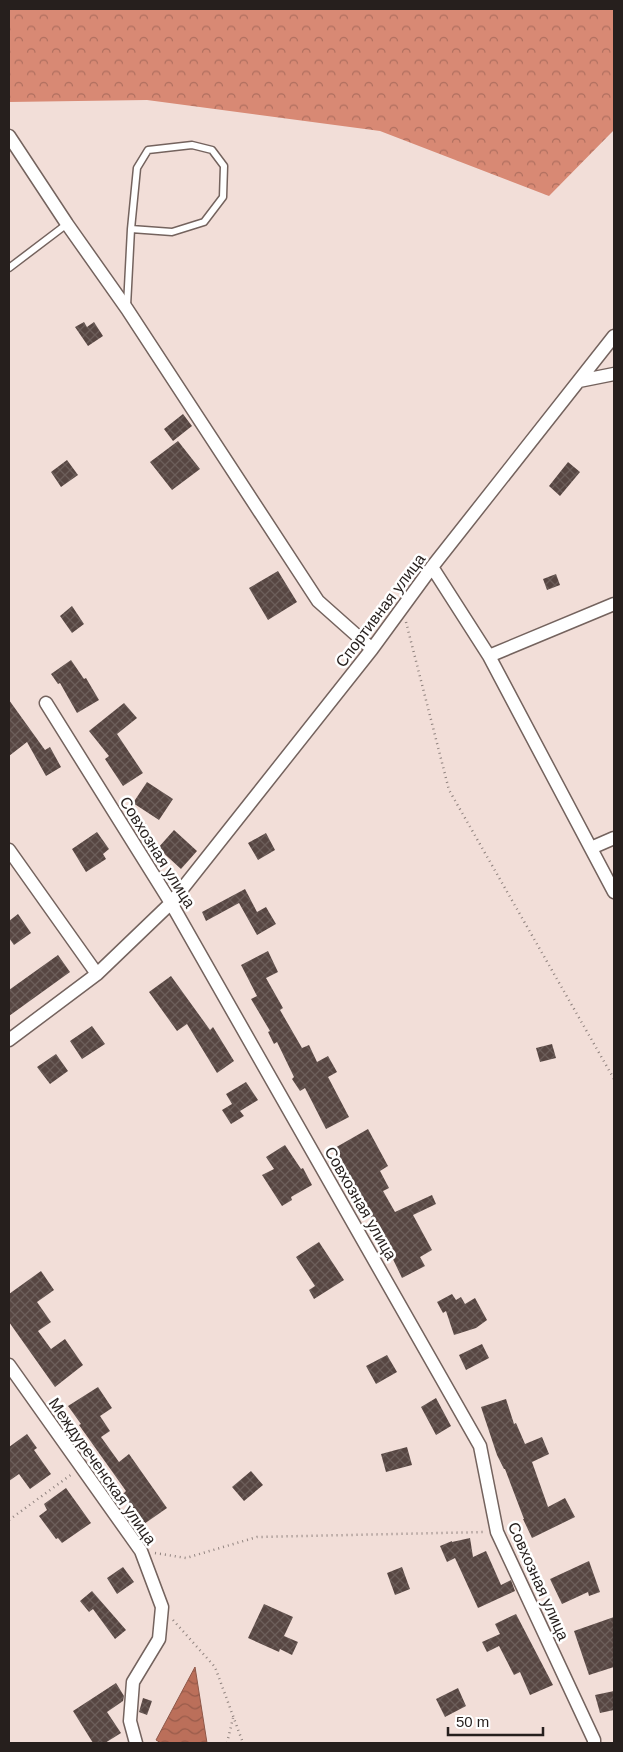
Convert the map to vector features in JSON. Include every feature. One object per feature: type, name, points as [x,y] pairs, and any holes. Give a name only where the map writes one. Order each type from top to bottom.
[{"type":"street","points":[[9,136],[67,224],[127,309],[318,601],[372,649]]},
{"type":"street","name":"Спортивная улица","points":[[9,1040],[97,974],[171,903],[372,649],[432,567],[614,336]]},
{"type":"street","points":[[578,381],[614,374]]},
{"type":"street","points":[[432,567],[489,656],[614,892]]},
{"type":"street","points":[[489,656],[614,604]]},
{"type":"street","name":"Совхозная улица","points":[[46,703],[171,903],[480,1446],[497,1532],[594,1743]]},
{"type":"street","points":[[591,848],[614,838]]},
{"type":"street","points":[[9,850],[97,974]]},
{"type":"street","name":"Междуреченская улица","points":[[9,1365],[141,1552],[162,1607],[159,1639],[133,1682],[130,1721],[136,1743]]},
{"type":"lane","points":[[127,309],[131,229],[137,168],[148,150],[192,145],[212,150],[224,166],[223,197],[204,222],[172,232],[131,229]]},
{"type":"lane","points":[[9,268],[67,224]]},
{"type":"path","points":[[402,607],[449,790],[614,1079]]},
{"type":"path","points":[[9,1520],[81,1467]]},
{"type":"path","points":[[141,1552],[186,1558],[257,1537],[497,1532]]},
{"type":"path","points":[[162,1607],[215,1668],[243,1743]]},
{"type":"path","points":[[228,1743],[233,1717]]},
{"type":"green space","points":[[9,9],[614,9],[614,130],[549,196],[380,131],[147,100],[9,102]]},
{"type":"water","points":[[195,1667],[207,1743],[161,1743],[156,1740]]},
{"type":"building","points":[[84,322],[87,327],[94,322],[103,336],[88,346],[75,327]]},
{"type":"building","points":[[183,414],[192,426],[173,441],[164,429]]},
{"type":"building","points":[[178,441],[200,469],[172,490],[150,462]]},
{"type":"building","points":[[67,460],[78,475],[61,487],[51,472]]},
{"type":"building","points":[[568,462],[580,472],[560,496],[549,486]]},
{"type":"building","points":[[278,571],[297,602],[268,620],[249,588]]},
{"type":"building","points":[[556,574],[560,585],[547,590],[543,579]]},
{"type":"building","points":[[72,606],[84,624],[72,633],[60,616]]},
{"type":"building","points":[[71,660],[84,679],[86,678],[99,700],[77,713],[60,683],[58,684],[51,674]]},
{"type":"building","points":[[9,700],[45,750],[50,747],[61,767],[46,776],[27,742],[9,756]]},
{"type":"building","points":[[124,703],[137,718],[117,734],[143,773],[123,786],[105,759],[109,756],[89,731]]},
{"type":"building","points":[[147,782],[173,799],[159,820],[133,803]]},
{"type":"building","points":[[174,830],[197,851],[181,869],[158,848]]},
{"type":"building","points":[[97,832],[109,849],[103,854],[106,859],[86,872],[72,849]]},
{"type":"building","points":[[266,833],[275,850],[258,860],[248,843]]},
{"type":"building","points":[[245,889],[257,912],[266,907],[276,924],[257,935],[239,903],[206,921],[202,912]]},
{"type":"building","points":[[18,914],[31,933],[14,945],[9,938],[9,921]]},
{"type":"building","points":[[268,951],[278,972],[266,978],[283,1008],[280,1010],[302,1048],[309,1045],[317,1062],[328,1056],[337,1072],[328,1077],[349,1117],[326,1129],[305,1088],[300,1091],[292,1079],[294,1077],[277,1042],[274,1044],[268,1032],[270,1031],[251,999],[257,996],[241,965]]},
{"type":"building","points":[[58,955],[70,972],[9,1016],[9,990]]},
{"type":"building","points":[[171,976],[210,1030],[213,1027],[234,1061],[217,1073],[187,1024],[177,1031],[149,992]]},
{"type":"building","points":[[92,1026],[105,1044],[82,1059],[70,1041]]},
{"type":"building","points":[[552,1044],[556,1058],[540,1062],[536,1048]]},
{"type":"building","points":[[56,1054],[68,1071],[50,1084],[37,1067]]},
{"type":"building","points":[[246,1082],[258,1100],[240,1111],[244,1116],[231,1124],[222,1110],[232,1104],[226,1094]]},
{"type":"building","points":[[368,1129],[388,1166],[380,1171],[389,1188],[383,1191],[395,1212],[432,1195],[436,1204],[413,1215],[432,1250],[420,1257],[425,1266],[402,1278],[378,1228],[361,1202],[333,1149]]},
{"type":"building","points":[[285,1145],[301,1169],[303,1168],[312,1185],[291,1197],[292,1200],[282,1206],[262,1175],[274,1169],[266,1157]]},
{"type":"building","points":[[319,1242],[344,1280],[314,1299],[309,1290],[315,1286],[296,1257]]},
{"type":"building","points":[[41,1271],[54,1290],[37,1302],[51,1322],[38,1331],[51,1349],[65,1339],[83,1365],[55,1387],[9,1322],[9,1294]]},
{"type":"building","points":[[452,1294],[456,1300],[461,1297],[465,1304],[475,1298],[487,1320],[476,1328],[454,1335],[446,1311],[443,1313],[437,1302]]},
{"type":"building","points":[[482,1344],[489,1358],[466,1370],[459,1355]]},
{"type":"building","points":[[387,1355],[397,1372],[376,1384],[366,1366]]},
{"type":"building","points":[[98,1387],[112,1408],[100,1416],[110,1431],[101,1437],[119,1462],[129,1454],[167,1508],[144,1524],[123,1494],[126,1491],[79,1425],[81,1424],[68,1406]]},
{"type":"building","points":[[436,1398],[451,1426],[436,1435],[421,1407]]},
{"type":"building","points":[[506,1399],[514,1424],[516,1423],[525,1444],[542,1437],[549,1454],[532,1462],[548,1507],[565,1498],[575,1517],[532,1538],[505,1469],[497,1455],[481,1407]]},
{"type":"building","points":[[27,1434],[37,1448],[34,1450],[51,1474],[30,1489],[19,1474],[9,1481],[9,1447]]},
{"type":"building","points":[[407,1447],[412,1465],[386,1472],[381,1454]]},
{"type":"building","points":[[251,1471],[263,1485],[244,1501],[232,1487]]},
{"type":"building","points":[[66,1488],[91,1523],[62,1543],[58,1538],[56,1539],[39,1516],[47,1510],[44,1504]]},
{"type":"building","points":[[470,1538],[473,1557],[486,1551],[501,1585],[511,1580],[515,1591],[478,1608],[455,1558],[447,1562],[440,1546],[452,1541]]},
{"type":"building","points":[[589,1561],[600,1592],[589,1596],[588,1592],[562,1604],[550,1579]]},
{"type":"building","points":[[123,1567],[134,1582],[117,1594],[107,1578]]},
{"type":"building","points":[[402,1567],[410,1589],[395,1595],[387,1573]]},
{"type":"building","points":[[92,1591],[126,1630],[115,1639],[93,1609],[89,1612],[80,1601]]},
{"type":"building","points":[[264,1604],[293,1617],[284,1636],[298,1642],[292,1655],[280,1649],[279,1652],[248,1638]]},
{"type":"building","points":[[516,1614],[553,1685],[530,1695],[520,1672],[514,1675],[499,1646],[487,1652],[482,1642],[500,1634],[495,1624]]},
{"type":"building","points":[[614,1617],[614,1667],[589,1675],[574,1631]]},
{"type":"building","points":[[116,1683],[124,1696],[123,1701],[107,1712],[121,1733],[105,1743],[93,1743],[73,1711]]},
{"type":"building","points":[[458,1688],[466,1706],[445,1717],[436,1699]]},
{"type":"building","points":[[614,1691],[614,1710],[600,1713],[595,1695]]},
{"type":"building","points":[[143,1698],[152,1701],[147,1715],[139,1712]]}]
